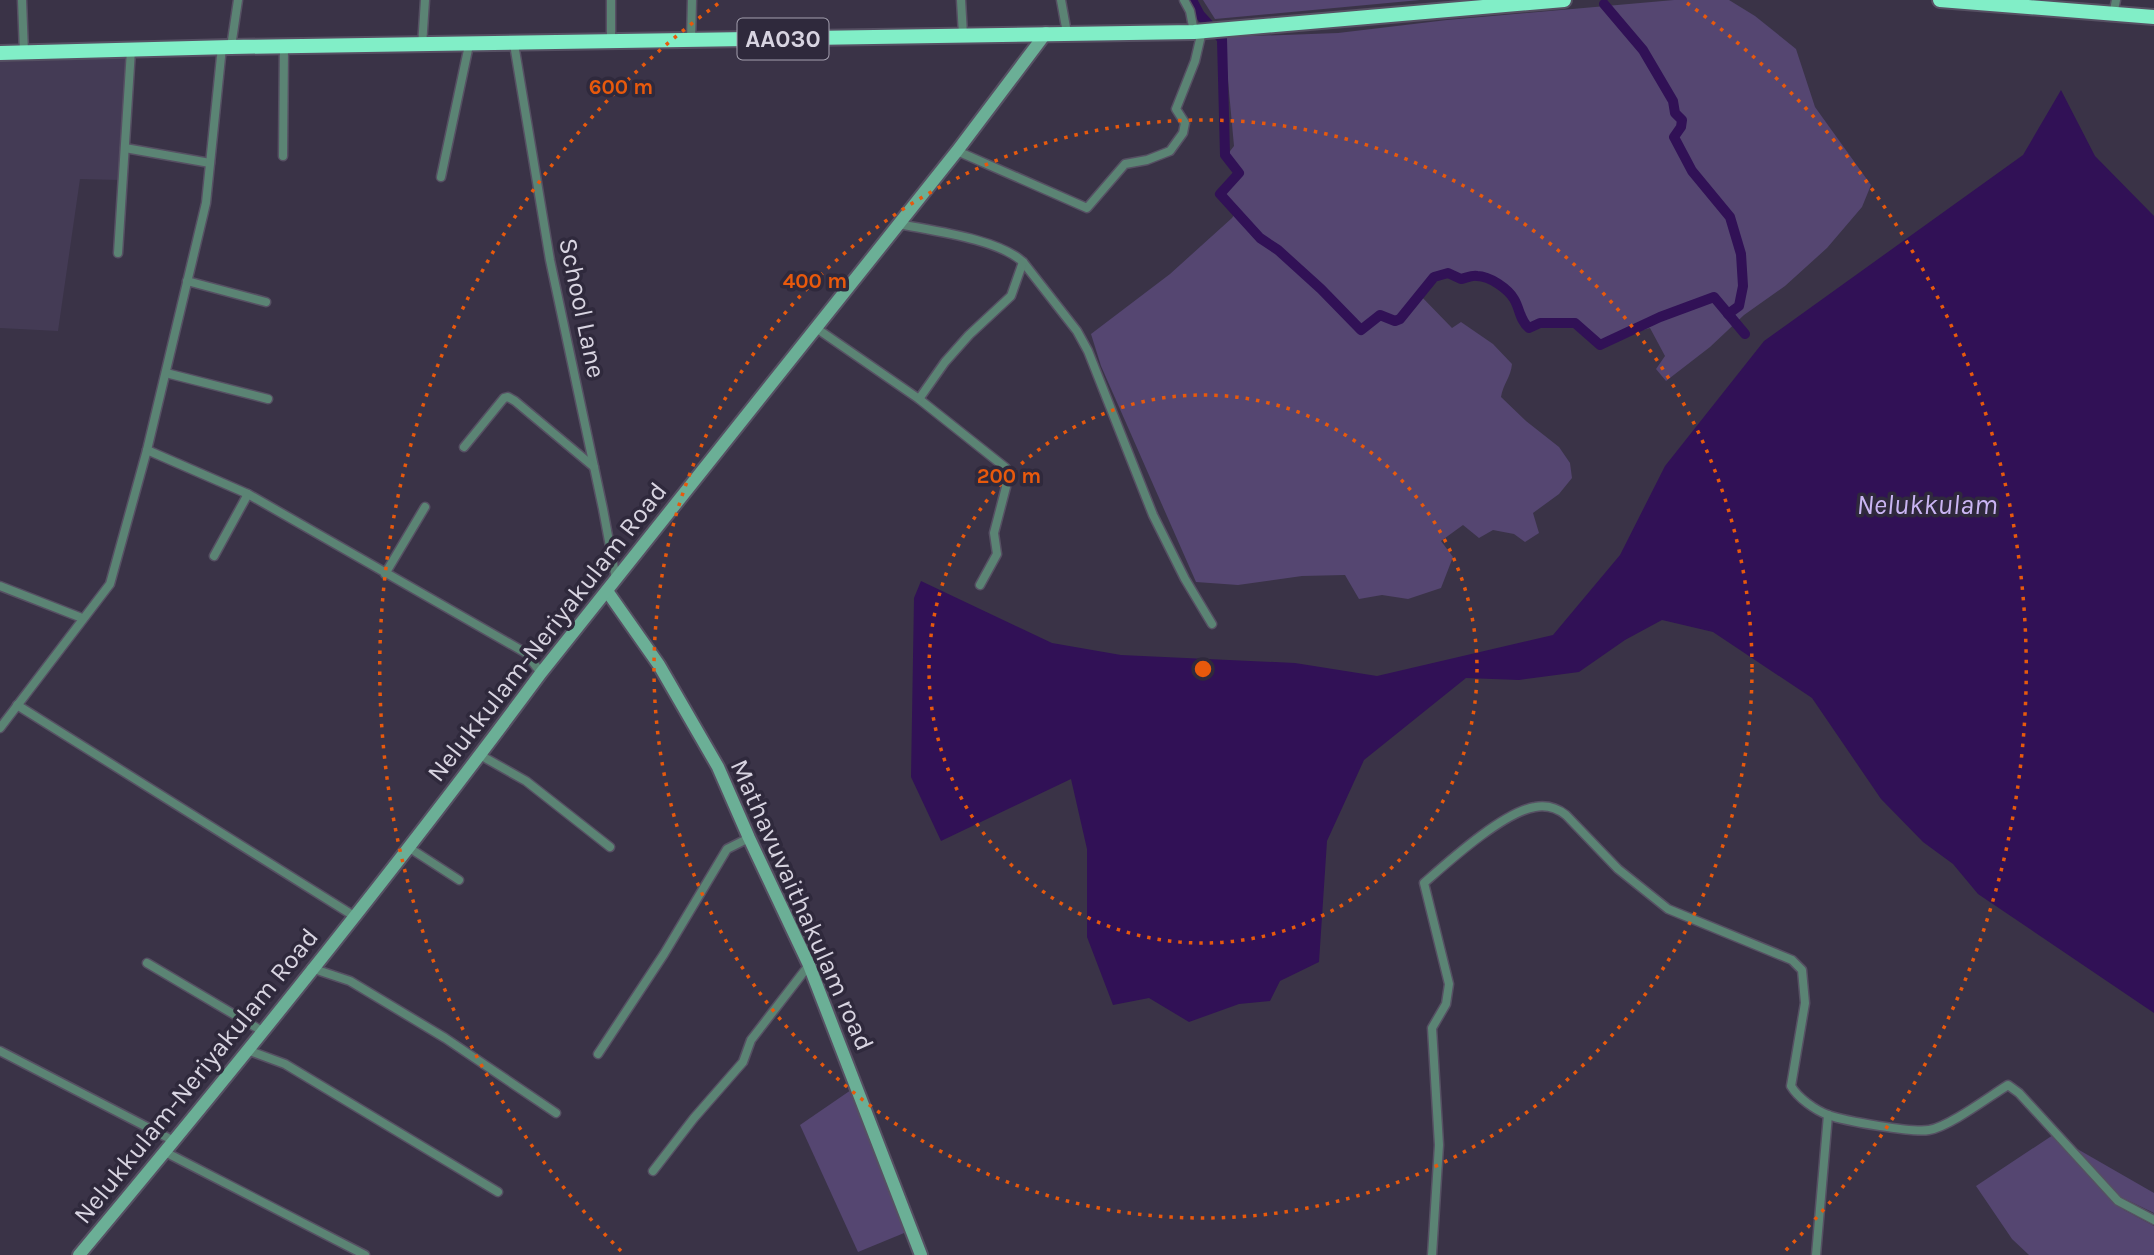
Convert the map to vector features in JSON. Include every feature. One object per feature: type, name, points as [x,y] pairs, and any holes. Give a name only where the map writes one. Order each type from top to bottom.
[{"type":"highway","name":"AA030","points":[[0,53],[1198,32],[1564,0]]},
{"type":"highway","points":[[1940,0],[2115,7],[2154,17]]},
{"type":"main road","name":"Nelukkulam-Neriyakulam Road","points":[[79,1255],[354,916],[541,673],[957,151],[1046,33]]},
{"type":"main road","name":"Mathavuvaithakulam road","points":[[607,591],[659,665],[719,767],[809,965],[921,1255]]},
{"type":"street","points":[[22,0],[24,53]]},
{"type":"street","points":[[0,728],[110,584],[147,450],[206,203],[227,47],[237,0]]},
{"type":"street","points":[[422,46],[425,0]]},
{"type":"street","points":[[611,0],[611,42]]},
{"type":"street","points":[[691,41],[692,0]]},
{"type":"street","points":[[961,0],[962,35]]},
{"type":"street","points":[[1061,0],[1067,33]]},
{"type":"street","points":[[957,151],[1087,208],[1125,164],[1147,160],[1170,151],[1183,133],[1185,123],[1176,109],[1195,61],[1198,32],[1184,0]]},
{"type":"street","name":"School Lane","points":[[514,44],[550,260],[616,579]]},
{"type":"street","points":[[441,177],[469,45]]},
{"type":"street","points":[[283,156],[284,47]]},
{"type":"street","points":[[118,253],[131,50]]},
{"type":"street","points":[[125,148],[211,163]]},
{"type":"street","points":[[899,223],[1013,253],[1077,331],[1088,351],[1153,515],[1185,579],[1212,624]]},
{"type":"street","points":[[919,399],[961,344],[1011,296],[1023,262]]},
{"type":"street","points":[[187,281],[266,302]]},
{"type":"street","points":[[816,328],[919,399],[1006,467],[1006,487],[994,533],[997,554],[980,585]]},
{"type":"street","points":[[166,373],[268,400]]},
{"type":"street","points":[[464,447],[504,398],[508,397],[594,467]]},
{"type":"street","points":[[147,450],[248,494],[526,653],[541,673]]},
{"type":"street","points":[[214,556],[248,494]]},
{"type":"street","points":[[385,574],[425,507]]},
{"type":"street","points":[[0,586],[82,618]]},
{"type":"street","points":[[17,705],[354,916]]},
{"type":"street","points":[[480,755],[526,781],[610,847]]},
{"type":"street","points":[[1432,1255],[1439,1145],[1432,1028],[1446,1004],[1449,984],[1424,883],[1462,850],[1518,812],[1537,807],[1557,808],[1618,869],[1668,909],[1792,960],[1802,970],[1805,1003],[1791,1086],[1796,1094],[1828,1115],[1892,1128],[1929,1130],[1943,1125],[2008,1085],[2019,1093],[2118,1200],[2154,1220]]},
{"type":"street","points":[[598,1054],[664,954],[727,849],[749,838]]},
{"type":"street","points":[[408,847],[459,880]]},
{"type":"street","points":[[148,963],[262,1031]]},
{"type":"street","points":[[653,1171],[694,1118],[743,1062],[751,1040],[809,965]]},
{"type":"street","points":[[311,968],[350,981],[445,1038],[556,1113]]},
{"type":"street","points":[[247,1050],[285,1064],[498,1192]]},
{"type":"street","points":[[0,1051],[174,1140]]},
{"type":"street","points":[[1816,1255],[1828,1115]]},
{"type":"street","points":[[165,1152],[365,1255]]},
{"type":"shaded area","points":[[1203,0],[1420,0],[1215,19]]},
{"type":"shaded area","points":[[1674,0],[1729,0],[1755,16],[1796,49],[1815,107],[1871,185],[1862,207],[1827,248],[1785,286],[1744,315],[1710,347],[1666,381],[1656,369],[1665,356],[1650,328],[1601,342],[1575,320],[1545,320],[1530,324],[1507,289],[1491,276],[1481,273],[1461,276],[1433,275],[1418,293],[1452,328],[1461,322],[1493,344],[1512,364],[1501,397],[1559,447],[1570,463],[1572,478],[1559,494],[1533,513],[1539,533],[1525,542],[1514,534],[1493,530],[1479,538],[1463,525],[1441,541],[1453,557],[1441,588],[1408,599],[1382,595],[1359,599],[1345,575],[1302,576],[1238,585],[1196,582],[1101,366],[1091,334],[1170,274],[1232,218],[1237,210],[1225,194],[1242,173],[1227,155],[1234,146],[1224,37],[1338,33],[1447,20]]},
{"type":"shaded area","points":[[127,58],[120,180],[80,179],[58,331],[0,328],[0,62]]},
{"type":"shaded area","points":[[851,1090],[909,1231],[858,1252],[800,1125]]},
{"type":"shaded area","points":[[2053,1135],[2154,1193],[2154,1213],[2098,1186],[2124,1210],[2154,1226],[2154,1255],[2029,1255],[2012,1239],[1976,1186]]},
{"type":"water","name":"Nelukkulam","points":[[2061,90],[2095,156],[2154,216],[2154,1013],[1978,894],[1953,864],[1923,842],[1881,799],[1812,698],[1713,632],[1662,620],[1625,640],[1579,672],[1519,680],[1466,678],[1364,760],[1327,841],[1319,962],[1280,981],[1270,1001],[1239,1004],[1189,1022],[1149,998],[1113,1005],[1087,937],[1087,849],[1071,779],[941,841],[911,777],[914,598],[921,581],[1052,643],[1121,655],[1295,663],[1377,676],[1553,635],[1620,555],[1665,466],[1764,341],[2023,155]]},
{"type":"waterway","points":[[1192,0],[1200,15],[1222,39],[1225,155],[1239,173],[1220,194],[1260,238],[1278,250],[1321,289],[1361,330],[1380,315],[1395,321],[1400,319],[1434,277],[1448,273],[1461,279],[1473,276],[1487,278],[1498,284],[1514,299],[1529,328],[1540,323],[1575,323],[1600,345],[1660,317],[1714,297],[1745,334]]},
{"type":"waterway","points":[[1604,4],[1643,50],[1673,101],[1675,113],[1682,120],[1674,137],[1692,171],[1730,217],[1741,254],[1743,286],[1739,306],[1728,314]]}]
